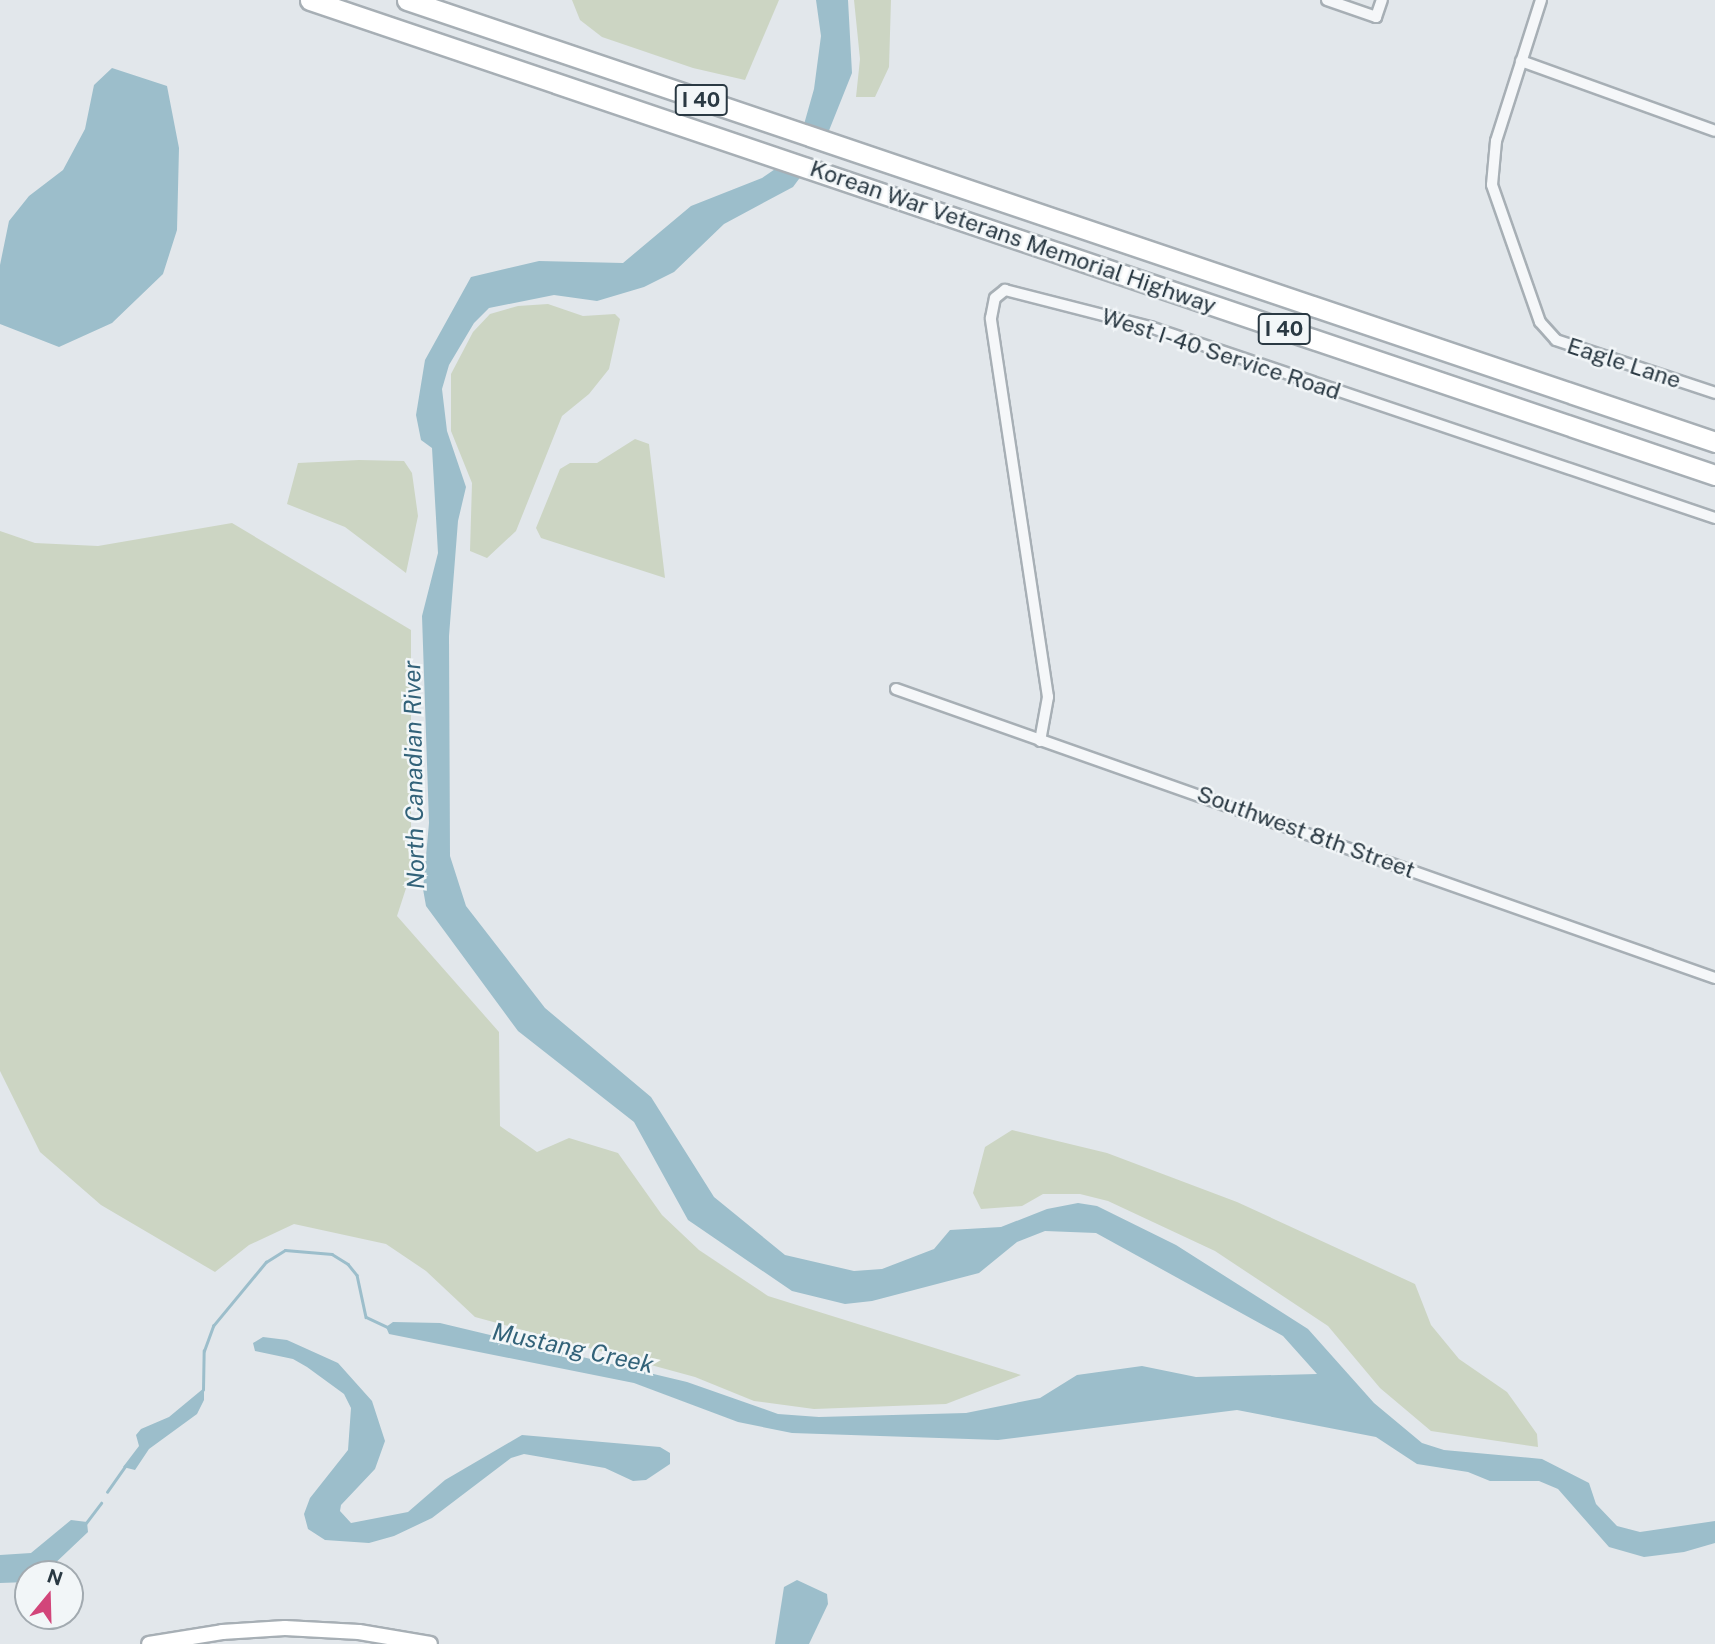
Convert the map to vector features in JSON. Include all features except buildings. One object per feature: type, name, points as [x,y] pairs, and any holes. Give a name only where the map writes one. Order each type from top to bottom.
[{"type":"highway","name":"Korean War Veterans Memorial Highway","points":[[310,0],[1715,475]]},
{"type":"highway","name":"Korean War Veterans Memorial Highway","points":[[407,0],[1715,442]]},
{"type":"main road","points":[[149,1644],[222,1632],[285,1628],[359,1632],[430,1644]]},
{"type":"street","points":[[1327,0],[1377,17],[1382,0]]},
{"type":"street","points":[[1541,0],[1521,61],[1715,131]]},
{"type":"street","name":"Eagle Lane","points":[[1521,61],[1496,141],[1492,185],[1540,322],[1556,340],[1715,393]]},
{"type":"street","name":"West I-40 Service Road","points":[[1040,741],[1048,697],[991,318],[995,298],[1005,290],[1150,327],[1715,519]]},
{"type":"street","name":"Southwest 8th Street","points":[[896,689],[1040,741],[1210,797],[1715,978]]},
{"type":"green space","points":[[572,0],[779,0],[745,80],[693,68],[602,37],[580,20]]},
{"type":"green space","points":[[854,0],[891,0],[889,67],[875,97],[856,97],[860,59]]},
{"type":"green space","points":[[548,304],[583,316],[615,314],[620,319],[609,369],[589,394],[562,416],[516,531],[487,558],[470,551],[472,483],[451,431],[451,374],[473,332],[490,314],[518,306]]},
{"type":"green space","points":[[635,439],[649,444],[665,578],[541,538],[536,528],[560,469],[570,463],[597,463]]},
{"type":"green space","points":[[404,461],[412,473],[418,516],[406,573],[345,527],[287,504],[298,463]]},
{"type":"green space","points":[[232,523],[411,630],[411,873],[397,916],[499,1032],[500,1126],[537,1152],[569,1138],[618,1153],[662,1215],[699,1250],[768,1296],[1021,1375],[946,1404],[814,1409],[754,1401],[695,1377],[475,1317],[426,1271],[386,1244],[294,1224],[249,1245],[215,1272],[101,1205],[40,1152],[0,1071],[0,531],[35,543],[98,546]]},
{"type":"green space","points":[[1012,1130],[1107,1153],[1237,1202],[1415,1284],[1431,1325],[1459,1359],[1507,1392],[1537,1434],[1538,1447],[1431,1431],[1380,1388],[1328,1326],[1215,1251],[1108,1201],[1080,1194],[1043,1194],[1022,1206],[981,1209],[973,1193],[985,1147]]},
{"type":"water","points":[[816,0],[848,0],[852,73],[822,148],[793,187],[724,224],[674,272],[644,287],[597,301],[554,295],[489,308],[474,323],[449,365],[442,389],[447,431],[466,487],[458,521],[449,636],[450,856],[466,906],[545,1008],[651,1097],[714,1197],[785,1255],[854,1271],[882,1269],[934,1249],[950,1230],[1001,1227],[1047,1209],[1078,1203],[1097,1206],[1176,1245],[1308,1329],[1374,1403],[1422,1443],[1444,1450],[1542,1459],[1589,1483],[1596,1504],[1617,1526],[1640,1532],[1715,1521],[1715,1543],[1684,1552],[1644,1557],[1609,1547],[1558,1489],[1539,1481],[1490,1481],[1468,1472],[1417,1464],[1376,1437],[1237,1410],[998,1440],[792,1433],[738,1422],[634,1383],[389,1334],[386,1327],[393,1322],[440,1323],[687,1382],[778,1414],[819,1417],[966,1413],[1040,1398],[1077,1375],[1142,1366],[1196,1377],[1317,1374],[1283,1336],[1096,1233],[1045,1231],[1017,1242],[979,1273],[872,1301],[845,1304],[792,1291],[688,1220],[634,1122],[518,1031],[426,906],[423,889],[429,823],[422,616],[438,553],[432,448],[421,440],[416,415],[425,360],[471,277],[539,261],[623,263],[691,206],[762,178],[781,165],[799,142],[814,89],[821,36]]},
{"type":"water","points":[[112,68],[167,86],[179,148],[177,230],[163,274],[112,323],[59,347],[0,324],[0,265],[9,221],[29,196],[63,170],[85,129],[94,85]]},
{"type":"water","points":[[263,1337],[287,1340],[338,1363],[372,1401],[385,1441],[375,1469],[341,1505],[340,1511],[351,1523],[408,1512],[445,1480],[522,1435],[660,1447],[670,1453],[670,1464],[646,1480],[633,1481],[605,1468],[524,1454],[511,1458],[432,1518],[394,1536],[369,1543],[325,1540],[308,1529],[304,1514],[310,1498],[348,1450],[351,1408],[344,1394],[307,1367],[293,1359],[255,1351],[253,1343]]},
{"type":"water","points":[[204,1388],[204,1400],[197,1414],[149,1449],[135,1470],[123,1467],[139,1446],[136,1435],[141,1429],[169,1417]]},
{"type":"water","points":[[71,1520],[87,1522],[88,1532],[58,1560],[14,1560],[14,1582],[0,1583],[0,1555],[31,1553]]},
{"type":"water","points":[[797,1580],[827,1594],[828,1604],[809,1644],[775,1644],[784,1587]]},
{"type":"pier","points":[[796,141],[825,150],[806,178],[773,167]]},
{"type":"waterway","name":"Mustang Creek","points":[[203,1390],[204,1351],[213,1326],[266,1262],[285,1250],[332,1254],[348,1264],[357,1275],[366,1317],[387,1327]]},
{"type":"waterway","name":"Mustang Creek","points":[[107,1492],[125,1466]]},
{"type":"waterway","name":"Mustang Creek","points":[[86,1523],[101,1503]]},
{"type":"water label","name":"North Canadian River","points":[[414,775]]}]
